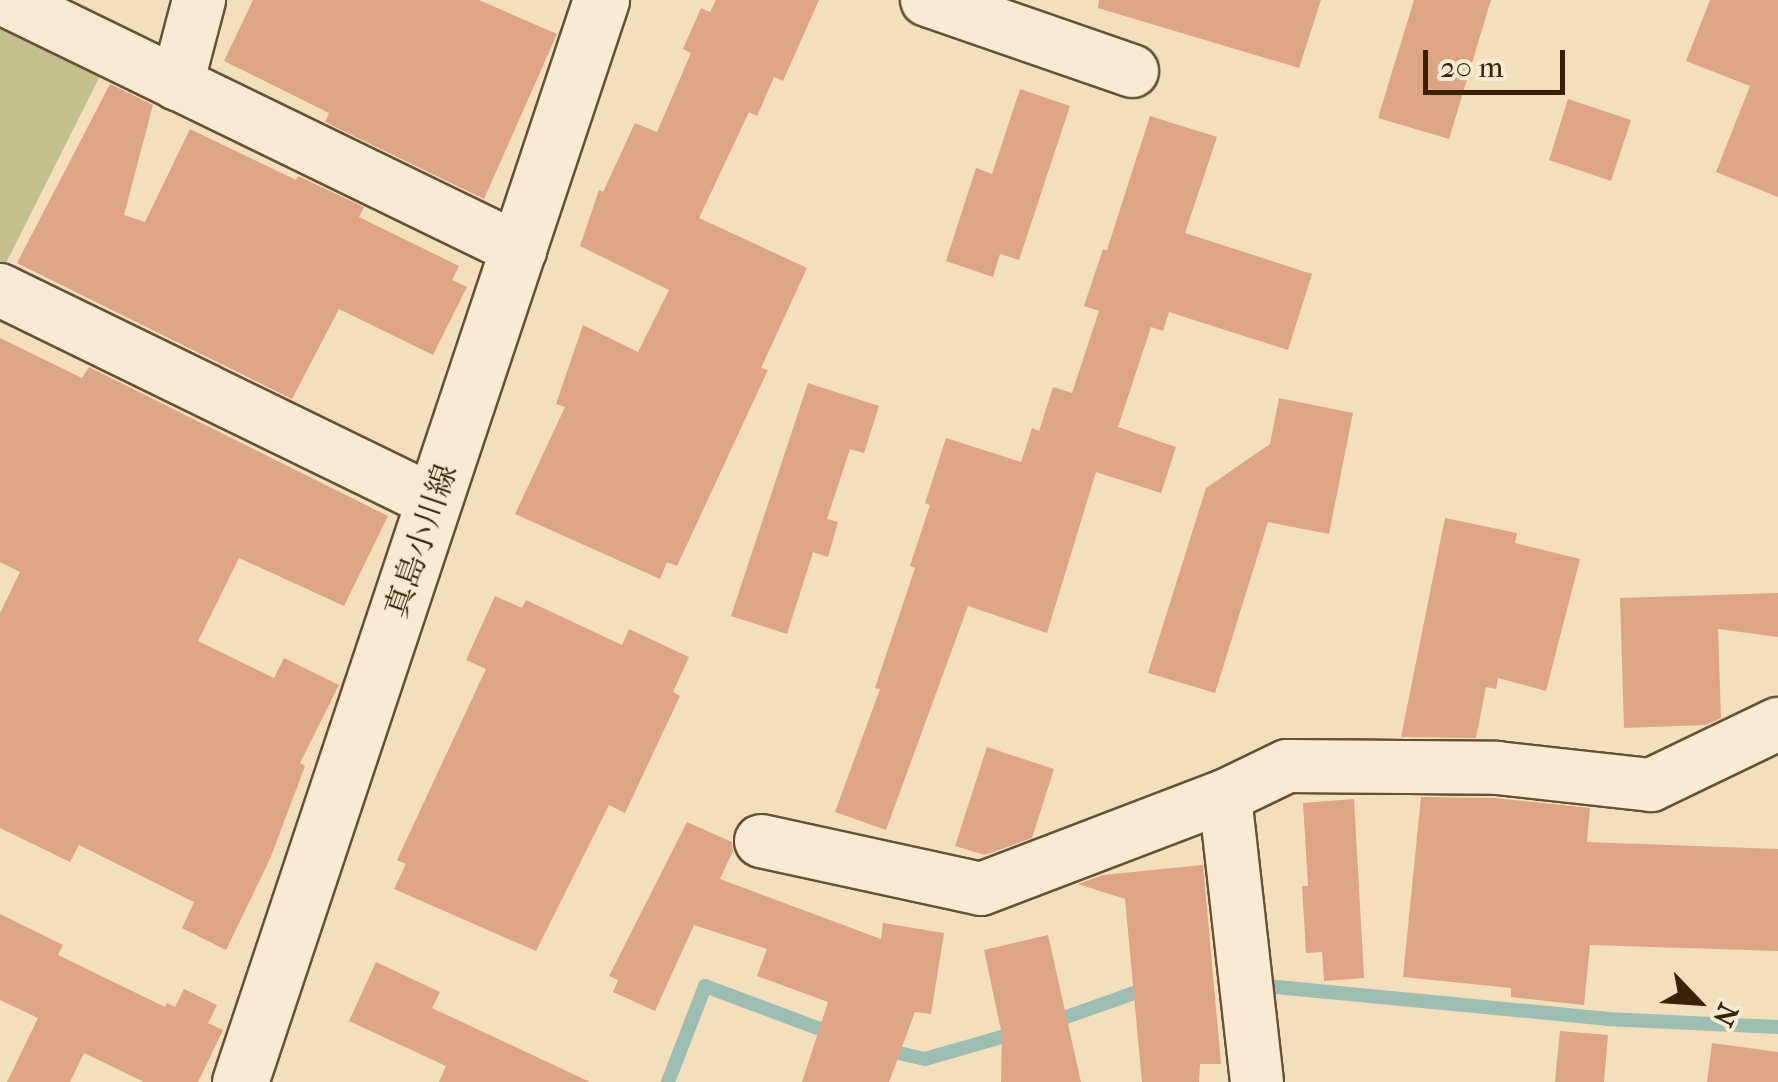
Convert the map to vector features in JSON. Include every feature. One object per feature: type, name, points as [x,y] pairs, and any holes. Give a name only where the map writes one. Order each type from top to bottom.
[{"type":"street","points":[[6,0],[520,250]]},
{"type":"street","points":[[177,84],[199,0]]},
{"type":"street","name":"真島小川線","points":[[240,1082],[601,0]]},
{"type":"street","points":[[927,0],[1132,71]]},
{"type":"street","points":[[0,290],[436,502]]},
{"type":"street","points":[[761,841],[981,889],[1225,796],[1287,766],[1496,768],[1651,785],[1778,724]]},
{"type":"street","points":[[1225,796],[1249,985],[1256,1082]]},
{"type":"shaded area","points":[[0,18],[103,70],[2,271],[0,270]]},
{"type":"building","points":[[253,0],[479,0],[557,34],[484,199],[325,122],[329,113],[224,61]]},
{"type":"building","points":[[716,0],[819,0],[783,81],[774,77],[757,116],[749,112],[699,218],[807,268],[761,368],[768,370],[677,566],[667,562],[660,579],[515,514],[565,407],[556,404],[583,325],[638,352],[669,290],[580,246],[599,190],[603,192],[635,123],[657,132],[691,53],[683,49],[701,8],[710,12]]},
{"type":"building","points":[[1099,0],[1321,0],[1299,68],[1098,8]]},
{"type":"building","points":[[1414,0],[1491,0],[1449,139],[1378,118]]},
{"type":"building","points":[[1710,0],[1778,0],[1778,197],[1716,172],[1750,86],[1686,61]]},
{"type":"building","points":[[110,84],[153,105],[124,215],[145,222],[190,129],[296,180],[298,176],[364,207],[359,217],[459,266],[452,280],[467,287],[433,355],[339,309],[292,399],[17,263]]},
{"type":"building","points":[[1020,89],[1070,106],[1019,260],[1000,254],[993,277],[946,261],[976,168],[992,174]]},
{"type":"building","points":[[1568,99],[1631,120],[1611,181],[1549,160]]},
{"type":"building","points":[[1150,116],[1217,137],[1185,233],[1312,274],[1288,350],[1169,312],[1163,331],[1151,327],[1118,427],[1176,447],[1161,493],[1096,472],[1047,633],[968,606],[886,830],[835,812],[880,689],[875,688],[915,568],[910,566],[930,505],[925,503],[946,438],[1021,462],[1032,428],[1039,431],[1053,387],[1072,393],[1099,311],[1084,306],[1103,249],[1107,250]]},
{"type":"building","points":[[0,338],[82,378],[89,367],[388,516],[344,606],[239,558],[198,641],[274,678],[284,658],[339,685],[300,763],[305,766],[270,859],[226,950],[182,928],[194,902],[79,845],[70,862],[0,828],[0,613],[20,572],[0,562]]},
{"type":"building","points":[[808,383],[879,406],[864,453],[850,449],[827,519],[838,522],[828,557],[813,552],[787,634],[731,616]]},
{"type":"building","points":[[1279,398],[1353,413],[1329,534],[1268,522],[1215,693],[1148,673],[1206,488],[1270,444]]},
{"type":"building","points":[[1445,518],[1517,533],[1515,543],[1580,559],[1546,691],[1498,678],[1496,689],[1486,687],[1476,738],[1401,737]]},
{"type":"building","points":[[1778,593],[1778,637],[1718,629],[1721,718],[1706,725],[1624,728],[1620,598]]},
{"type":"building","points":[[495,596],[522,608],[526,600],[622,645],[629,629],[689,657],[673,692],[680,696],[625,813],[609,805],[536,951],[394,889],[406,864],[397,860],[486,669],[466,660]]},
{"type":"building","points":[[987,747],[1054,769],[1032,838],[985,855],[955,846]]},
{"type":"building","points":[[1421,797],[1495,798],[1590,808],[1587,842],[1778,849],[1778,951],[1590,945],[1584,1005],[1511,997],[1511,988],[1403,977]]},
{"type":"building","points":[[1354,799],[1364,978],[1324,981],[1322,952],[1306,953],[1302,886],[1308,886],[1303,803]]},
{"type":"building","points":[[687,822],[732,842],[733,851],[720,879],[881,939],[883,923],[944,933],[931,1014],[915,1012],[889,1082],[802,1082],[828,1002],[757,976],[767,949],[694,925],[655,1011],[613,992],[618,980],[609,976]]},
{"type":"building","points":[[1203,865],[1221,1064],[1200,1064],[1199,1082],[1142,1082],[1125,899],[1078,884],[1103,875]]},
{"type":"building","points":[[0,914],[63,945],[58,955],[165,1007],[167,1003],[175,1007],[184,989],[217,1005],[208,1023],[223,1030],[198,1082],[144,1082],[84,1053],[70,1082],[7,1082],[38,1018],[0,1000]]},
{"type":"building","points":[[1048,935],[1081,1082],[1001,1082],[1002,1035],[984,950]]},
{"type":"building","points":[[376,962],[440,992],[432,1008],[590,1082],[439,1082],[446,1066],[349,1021]]},
{"type":"building","points":[[1560,1031],[1608,1035],[1604,1082],[1555,1082]]},
{"type":"building","points":[[1712,1043],[1778,1052],[1778,1082],[1707,1082]]},
{"type":"waterway","points":[[1256,985],[1606,1019],[1778,1027]]},
{"type":"waterway","points":[[668,1082],[705,986],[836,1035]]},
{"type":"waterway","points":[[1049,1023],[1151,987]]},
{"type":"waterway","points":[[885,1050],[925,1059],[1019,1032]]}]
